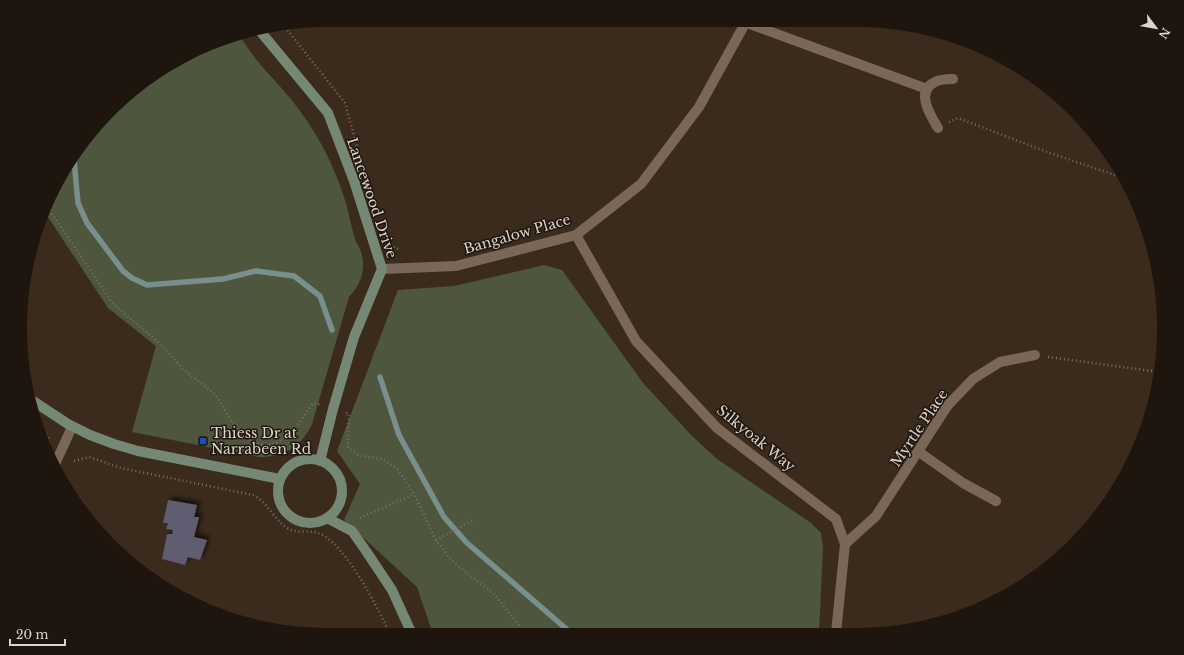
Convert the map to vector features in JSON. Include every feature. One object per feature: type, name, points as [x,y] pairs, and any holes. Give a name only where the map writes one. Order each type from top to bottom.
[{"type":"street","name":"Bangalow Place","points":[[382,269],[456,266],[576,235],[641,184],[700,107],[744,27]]},
{"type":"street","points":[[760,27],[927,89]]},
{"type":"street","name":"Lancewood Drive","points":[[263,34],[328,113],[354,181],[382,269],[354,336],[320,461]]},
{"type":"street","points":[[938,128],[924,99],[927,89],[934,82],[954,78]]},
{"type":"street","name":"Silkyoak Way","points":[[576,235],[636,341],[717,428],[836,519],[845,544],[837,628]]},
{"type":"street","name":"Myrtle Place","points":[[845,544],[876,516],[919,452],[948,405],[973,379],[1000,362],[1035,355]]},
{"type":"street","points":[[37,404],[72,426],[114,444],[138,451],[280,479]]},
{"type":"street","points":[[57,459],[72,426]]},
{"type":"street","points":[[919,452],[963,483],[996,501]]},
{"type":"street","points":[[308,459],[320,461],[329,466],[339,479],[342,490],[339,504],[334,513],[317,523],[300,522],[290,517],[281,505],[278,494],[280,479],[287,470],[297,462],[308,459]]},
{"type":"street","points":[[327,518],[352,531],[392,590],[409,628]]},
{"type":"path","points":[[938,128],[958,118],[1047,152],[1116,175]]},
{"type":"path","points":[[51,211],[113,304],[158,342],[185,371],[209,389],[218,398],[233,424],[252,442],[266,446],[278,442],[298,425],[313,403],[349,414],[348,447],[359,456],[383,459],[398,470],[414,494],[436,540],[451,560],[495,595],[521,628]]},
{"type":"path","points":[[1035,355],[1153,371]]},
{"type":"path","points":[[74,461],[88,457],[121,468],[253,495],[259,498],[276,518],[291,530],[318,533],[345,556],[377,606],[387,628]]},
{"type":"path","points":[[360,518],[414,494]]},
{"type":"path","points":[[436,540],[474,520]]},
{"type":"green space","points":[[242,40],[248,49],[296,106],[320,143],[332,165],[341,188],[355,239],[362,256],[362,274],[357,286],[349,297],[312,424],[308,432],[297,445],[284,453],[268,457],[259,457],[132,432],[156,346],[108,308],[48,217],[58,195],[67,177],[89,145],[115,115],[129,102],[177,67],[213,50]]},
{"type":"green space","points":[[544,265],[562,270],[643,383],[692,436],[717,459],[811,523],[821,533],[823,548],[819,628],[431,628],[417,587],[344,520],[360,484],[337,451],[398,290],[454,286]]},
{"type":"building","points":[[168,500],[197,505],[194,517],[199,517],[194,537],[207,540],[200,560],[188,557],[185,565],[162,559],[167,534],[172,534],[173,530],[166,529],[168,523],[163,523]]},
{"type":"waterway","points":[[75,166],[78,203],[87,223],[123,271],[132,278],[147,285],[223,279],[256,271],[294,276],[320,296],[332,330]]},
{"type":"waterway","points":[[380,377],[399,435],[444,517],[467,543],[565,628]]},
{"type":"place","name":"Thiess Dr at Narrabeen Rd","points":[[203,441]]}]
